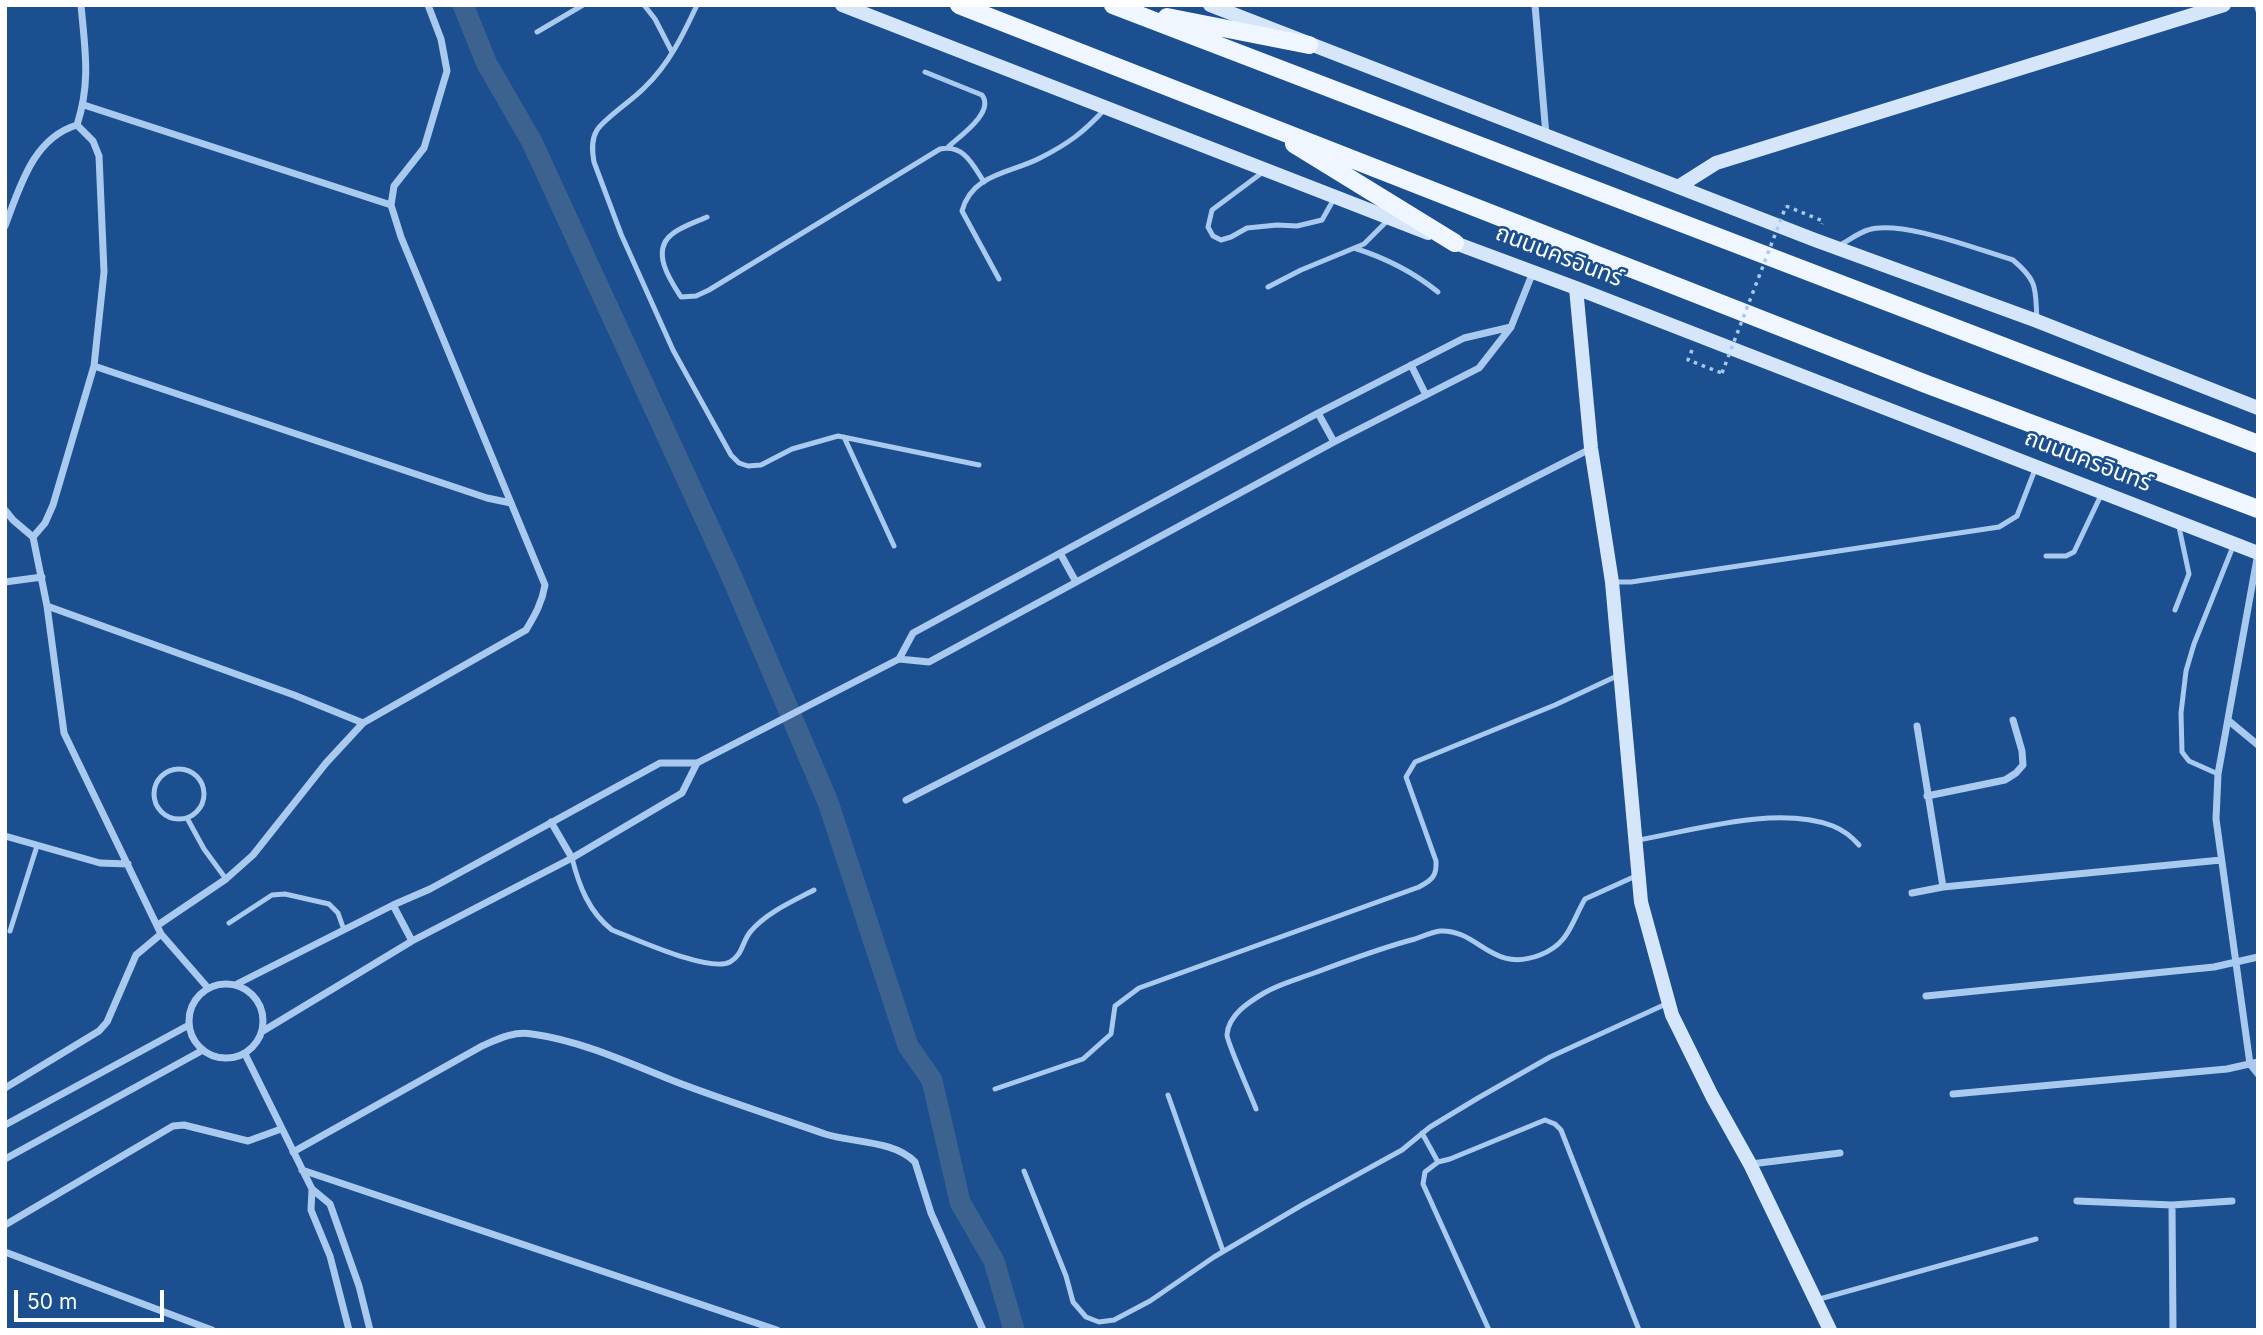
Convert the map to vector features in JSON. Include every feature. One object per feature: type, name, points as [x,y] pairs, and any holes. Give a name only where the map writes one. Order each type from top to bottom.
[{"type":"main road","name":"ถนนนครอินทร์","points":[[842,5],[2258,553]]},
{"type":"main road","name":"ถนนนครอินทร์","points":[[959,5],[1926,384],[2258,509]]},
{"type":"main road","points":[[1210,5],[2258,408]]},
{"type":"main road","points":[[1678,187],[1716,163],[2224,5]]},
{"type":"main road","points":[[1116,6],[1309,45]]},
{"type":"main road","points":[[1116,6],[2258,444]]},
{"type":"main road","points":[[1255,120],[1455,243]]},
{"type":"main road","points":[[1576,288],[1591,448],[1612,582],[1642,902],[1667,1004],[1712,1096],[1750,1164],[1830,1330]]},
{"type":"street","points":[[77,125],[84,105],[88,79],[81,5]]},
{"type":"street","points":[[158,925],[226,879],[253,855],[326,763],[363,723],[526,631],[539,610],[545,585],[401,237],[391,205],[394,186],[424,148],[447,71],[441,39],[428,5]]},
{"type":"street","points":[[1535,5],[1546,136]]},
{"type":"street","points":[[84,105],[391,205]]},
{"type":"street","points":[[5,226],[36,155],[65,129],[77,125]]},
{"type":"street","points":[[33,537],[45,523],[52,505],[94,366],[104,272],[99,156],[93,141],[77,125]]},
{"type":"street","points":[[237,985],[430,888],[660,763],[697,763],[899,659],[929,662],[1334,442],[1479,368],[1511,327],[1534,271]]},
{"type":"street","points":[[899,659],[913,633],[1318,413],[1464,338],[1511,327]]},
{"type":"street","points":[[1411,365],[1426,395]]},
{"type":"street","points":[[94,366],[487,498],[511,503]]},
{"type":"street","points":[[1318,413],[1334,442]]},
{"type":"street","points":[[906,800],[1591,448]]},
{"type":"street","points":[[5,510],[33,537],[47,606],[64,733],[161,934],[208,988]]},
{"type":"street","points":[[1060,553],[1076,582]]},
{"type":"street","points":[[2258,553],[2218,774],[2216,819],[2254,1063],[2258,1074]]},
{"type":"street","points":[[5,582],[42,577]]},
{"type":"street","points":[[47,606],[294,695],[363,723]]},
{"type":"street","points":[[1927,796],[2005,779],[2016,774],[2023,765],[2013,720]]},
{"type":"street","points":[[2229,721],[2258,745]]},
{"type":"street","points":[[1917,726],[1943,887]]},
{"type":"street","points":[[263,1031],[412,941],[572,858],[682,793],[697,763]]},
{"type":"street","points":[[551,822],[572,858]]},
{"type":"street","points":[[5,836],[100,863],[128,864]]},
{"type":"street","points":[[1912,893],[1943,887],[2221,860]]},
{"type":"street","points":[[393,905],[412,941]]},
{"type":"street","points":[[5,1088],[100,1031],[107,1022],[136,955],[161,934]]},
{"type":"street","points":[[1926,996],[2238,963],[2258,957]]},
{"type":"street","points":[[222,983],[237,985],[250,991],[260,1002],[264,1017],[263,1031],[256,1044],[245,1054],[230,1058],[216,1057],[202,1050],[193,1039],[189,1025],[190,1010],[197,997],[208,988],[222,983]]},
{"type":"street","points":[[5,1125],[189,1025]]},
{"type":"street","points":[[293,1152],[506,1035],[530,1033],[584,1046],[829,1135],[894,1149],[909,1156],[915,1162],[932,1213],[983,1330]]},
{"type":"street","points":[[5,1159],[202,1050]]},
{"type":"street","points":[[245,1054],[312,1189],[330,1204],[359,1286],[370,1330]]},
{"type":"street","points":[[1953,1094],[2227,1069],[2254,1063]]},
{"type":"street","points":[[5,1225],[173,1126],[184,1125],[248,1141],[281,1129]]},
{"type":"street","points":[[1750,1164],[1840,1153]]},
{"type":"street","points":[[302,1170],[777,1330]]},
{"type":"street","points":[[312,1189],[311,1210],[330,1256],[349,1330]]},
{"type":"street","points":[[2077,1201],[2172,1205],[2232,1201]]},
{"type":"street","points":[[2172,1205],[2173,1330]]},
{"type":"street","points":[[5,1252],[212,1330]]},
{"type":"lane","points":[[537,32],[583,5]]},
{"type":"lane","points":[[644,5],[655,19],[672,52]]},
{"type":"lane","points":[[697,5],[662,70],[598,128],[593,138],[594,162],[631,257],[673,350],[731,455],[739,463],[748,466],[761,465],[792,449],[824,438],[844,437],[979,465]]},
{"type":"lane","points":[[2256,5],[2258,11]]},
{"type":"lane","points":[[707,216],[671,235],[662,246],[661,253],[666,268],[681,297],[696,296],[709,290],[940,149],[948,147],[981,116],[986,106],[982,95],[925,72]]},
{"type":"lane","points":[[999,279],[962,211],[965,201],[996,173],[1038,160],[1082,134],[1107,107]]},
{"type":"lane","points":[[948,147],[965,154],[984,182]]},
{"type":"lane","points":[[1266,170],[1212,210],[1208,227],[1213,236],[1221,240],[1247,228],[1297,226],[1322,220],[1335,197]]},
{"type":"lane","points":[[1268,287],[1364,244],[1389,218]]},
{"type":"lane","points":[[1836,247],[1869,229],[1891,228],[1912,230],[2013,260],[2035,283],[2037,321]]},
{"type":"lane","points":[[1354,248],[1381,256],[1405,268],[1438,292]]},
{"type":"lane","points":[[844,437],[894,546]]},
{"type":"lane","points":[[1612,582],[1631,582],[1999,527],[2017,516],[2036,467]]},
{"type":"lane","points":[[2046,556],[2066,556],[2074,552],[2102,493]]},
{"type":"lane","points":[[2175,610],[2189,574],[2179,523]]},
{"type":"lane","points":[[2218,774],[2189,761],[2182,752],[2181,713],[2186,671],[2194,644],[2234,544]]},
{"type":"lane","points":[[995,1089],[1083,1059],[1111,1034],[1115,1006],[1139,988],[1431,881],[1437,873],[1436,861],[1406,777],[1415,762],[1555,705],[1619,675]]},
{"type":"lane","points":[[172,770],[191,772],[204,786],[202,806],[187,818],[168,816],[155,802],[157,782],[172,770]]},
{"type":"lane","points":[[1635,841],[1740,821],[1791,817],[1835,826],[1860,845]]},
{"type":"lane","points":[[187,818],[204,849],[226,879]]},
{"type":"lane","points":[[10,931],[37,846]]},
{"type":"lane","points":[[572,858],[579,888],[603,923],[612,930],[680,957],[721,965],[740,954],[750,932],[775,911],[814,890]]},
{"type":"lane","points":[[1256,1109],[1227,1038],[1235,1015],[1266,991],[1379,949],[1441,931],[1460,935],[1481,945],[1496,957],[1514,960],[1538,956],[1553,949],[1564,939],[1585,899],[1638,874]]},
{"type":"lane","points":[[229,923],[272,895],[285,894],[329,904],[338,913],[344,930]]},
{"type":"lane","points":[[1024,1171],[1066,1276],[1073,1302],[1086,1317],[1099,1322],[1114,1320],[1150,1301],[1223,1251],[1402,1150],[1422,1133],[1550,1057],[1667,1004]]},
{"type":"lane","points":[[1168,1095],[1223,1251]]},
{"type":"lane","points":[[1489,1330],[1423,1184],[1425,1172],[1438,1162],[1545,1120],[1560,1130],[1639,1330]]},
{"type":"lane","points":[[1422,1133],[1438,1162]]},
{"type":"lane","points":[[1815,1300],[2036,1239]]},
{"type":"path","points":[[1688,360],[1722,373],[1786,206],[1823,221]]},
{"type":"waterway","points":[[463,5],[487,64],[532,142],[731,575],[828,802],[908,1046],[932,1080],[960,1202],[994,1261],[1014,1330]]}]
